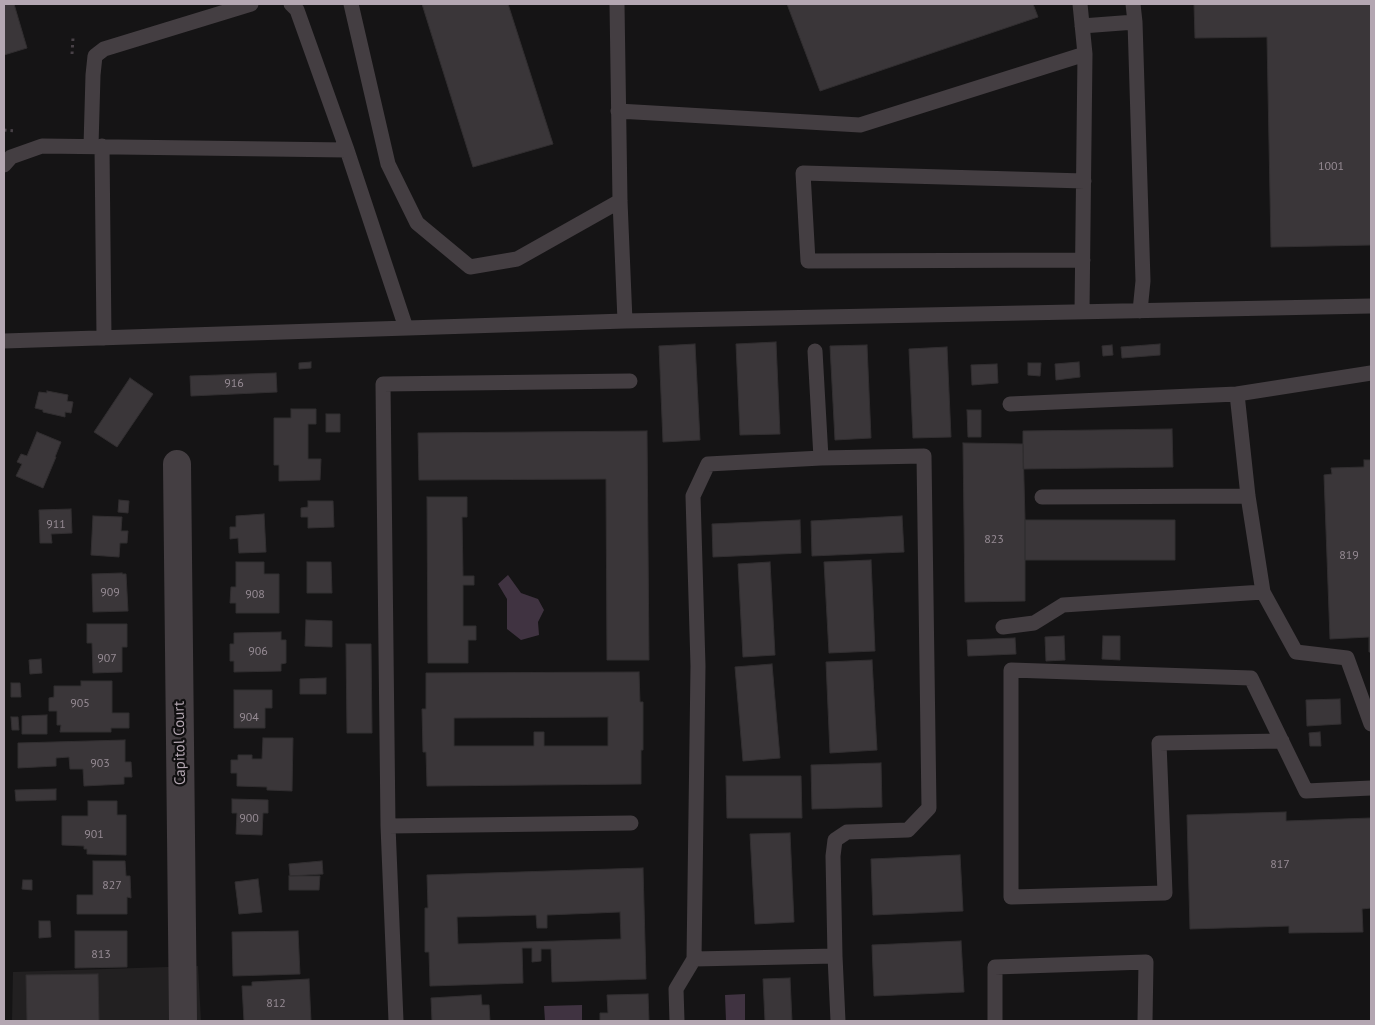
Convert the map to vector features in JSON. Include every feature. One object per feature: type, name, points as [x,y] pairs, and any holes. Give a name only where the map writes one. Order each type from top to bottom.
[{"type":"street","name":"Capitol Court","points":[[177,464],[184,1021]]},
{"type":"lane","points":[[104,338],[93,75],[95,56],[104,49],[251,4]]},
{"type":"lane","points":[[291,4],[297,10],[347,150],[406,328]]},
{"type":"lane","points":[[351,4],[388,164],[417,223],[470,268],[518,259],[620,201]]},
{"type":"lane","points":[[617,4],[620,201],[625,322]]},
{"type":"lane","points":[[1080,4],[1085,54],[1082,312]]},
{"type":"lane","points":[[1133,4],[1144,281],[1140,311]]},
{"type":"lane","points":[[1082,26],[1135,22]]},
{"type":"lane","points":[[618,111],[860,125],[1085,54]]},
{"type":"lane","points":[[6,159],[42,146],[347,150]]},
{"type":"lane","points":[[1082,260],[808,261],[803,173],[1084,181]]},
{"type":"lane","points":[[4,341],[625,322],[1371,306]]},
{"type":"lane","points":[[815,351],[821,458]]},
{"type":"lane","points":[[1010,404],[1237,394],[1371,373]]},
{"type":"lane","points":[[396,1021],[388,826],[383,384],[630,382]]},
{"type":"lane","points":[[1237,394],[1248,496],[1263,592],[1296,652],[1347,658],[1371,724]]},
{"type":"lane","points":[[677,1021],[676,989],[694,959],[698,666],[693,496],[708,464],[821,458],[924,456],[929,808],[908,830],[847,832],[835,840],[833,856],[838,1021]]},
{"type":"lane","points":[[1042,497],[1248,496]]},
{"type":"lane","points":[[1002,627],[1034,623],[1063,605],[1263,592]]},
{"type":"lane","points":[[1282,741],[1159,743],[1165,893],[1011,897],[1011,670],[1251,678],[1282,741],[1306,791],[1371,788]]},
{"type":"lane","points":[[388,826],[631,822]]},
{"type":"lane","points":[[694,959],[835,956]]},
{"type":"lane","points":[[995,1021],[995,967],[1146,962],[1146,1021]]},
{"type":"path","points":[[72,62],[73,38]]},
{"type":"path","points":[[4,130],[23,131]]},
{"type":"shaded area","points":[[508,575],[521,593],[538,599],[544,610],[538,622],[539,635],[521,640],[507,629],[507,599],[498,584]]},
{"type":"shaded area","points":[[198,966],[201,1021],[12,1021],[13,972]]},
{"type":"shaded area","points":[[745,994],[745,1021],[726,1021],[725,995]]},
{"type":"shaded area","points":[[582,1005],[582,1021],[545,1021],[544,1006]]},
{"type":"building","points":[[4,4],[14,4],[27,48],[4,55]]},
{"type":"building","points":[[422,4],[508,4],[553,144],[473,167]]},
{"type":"building","points":[[787,4],[1033,4],[1038,17],[820,91]]},
{"type":"building","points":[[1194,4],[1371,4],[1371,245],[1271,247],[1267,37],[1195,38]]},
{"type":"building","points":[[776,342],[780,434],[740,435],[736,344]]},
{"type":"building","points":[[695,344],[700,440],[663,442],[659,346]]},
{"type":"building","points":[[1160,344],[1160,355],[1122,358],[1121,347]]},
{"type":"building","points":[[867,345],[871,438],[835,440],[830,346]]},
{"type":"building","points":[[1112,345],[1113,355],[1103,356],[1102,346]]},
{"type":"building","points":[[947,347],[951,437],[913,438],[909,349]]},
{"type":"building","points":[[311,362],[311,368],[299,369],[299,363]]},
{"type":"building","points":[[1079,362],[1080,377],[1056,380],[1055,364]]},
{"type":"building","points":[[1028,363],[1041,363],[1040,376],[1028,375]]},
{"type":"building","points":[[997,364],[998,383],[972,385],[971,365]]},
{"type":"building","points":[[276,373],[277,392],[191,396],[190,376]]},
{"type":"building","points":[[130,378],[153,394],[117,447],[94,432]]},
{"type":"building","points":[[47,391],[68,395],[67,401],[73,402],[71,413],[65,412],[65,417],[43,412],[43,410],[35,408],[39,392],[47,393]]},
{"type":"building","points":[[291,409],[316,409],[316,424],[308,424],[308,459],[321,459],[320,480],[279,481],[279,465],[274,465],[274,418],[291,418]]},
{"type":"building","points":[[967,410],[981,410],[981,437],[968,437]]},
{"type":"building","points":[[326,414],[340,414],[340,432],[326,432]]},
{"type":"building","points":[[1172,429],[1173,467],[1023,469],[1023,431]]},
{"type":"building","points":[[647,431],[649,660],[607,660],[606,479],[419,480],[418,433]]},
{"type":"building","points":[[37,432],[61,442],[43,488],[16,476],[22,464],[17,462],[21,454],[27,456]]},
{"type":"building","points":[[963,443],[1023,444],[1025,601],[965,602]]},
{"type":"building","points":[[1364,460],[1371,460],[1371,652],[1369,652],[1369,637],[1330,639],[1324,475],[1332,474],[1331,468],[1364,467]]},
{"type":"building","points":[[427,497],[467,497],[467,517],[462,517],[463,576],[474,576],[474,585],[463,585],[463,626],[476,626],[476,640],[468,640],[468,663],[428,663]]},
{"type":"building","points":[[119,500],[129,501],[128,513],[118,512]]},
{"type":"building","points":[[308,501],[333,501],[334,527],[308,528],[308,517],[301,517],[301,508],[308,507]]},
{"type":"building","points":[[71,509],[72,533],[51,534],[52,543],[40,543],[39,510]]},
{"type":"building","points":[[264,514],[266,552],[239,553],[238,538],[230,539],[230,527],[236,527],[236,516]]},
{"type":"building","points":[[93,516],[122,517],[121,531],[128,531],[127,543],[120,543],[119,557],[91,555]]},
{"type":"building","points":[[902,516],[904,552],[812,556],[811,521]]},
{"type":"building","points":[[800,520],[801,553],[713,557],[712,524]]},
{"type":"building","points":[[1025,520],[1175,520],[1175,560],[1025,560]]},
{"type":"building","points":[[871,560],[875,651],[829,653],[824,562]]},
{"type":"building","points":[[236,562],[264,562],[264,574],[279,574],[279,613],[236,613],[236,603],[230,603],[231,587],[236,587]]},
{"type":"building","points":[[307,562],[331,562],[332,593],[307,593]]},
{"type":"building","points":[[770,562],[775,655],[743,657],[738,564]]},
{"type":"building","points":[[92,574],[126,574],[128,611],[93,612]]},
{"type":"building","points":[[306,620],[332,621],[332,647],[305,646]]},
{"type":"building","points":[[87,624],[127,624],[127,647],[122,647],[122,672],[93,673],[92,643],[87,643]]},
{"type":"building","points":[[281,632],[281,640],[286,640],[286,663],[281,664],[281,671],[234,672],[234,661],[230,661],[230,644],[234,644],[234,633]]},
{"type":"building","points":[[1064,636],[1065,660],[1046,661],[1045,637]]},
{"type":"building","points":[[1103,636],[1120,636],[1120,660],[1102,659]]},
{"type":"building","points":[[1015,638],[1016,654],[968,656],[967,640]]},
{"type":"building","points":[[346,644],[371,644],[372,733],[347,733]]},
{"type":"building","points":[[41,659],[42,673],[30,674],[29,660]]},
{"type":"building","points":[[872,660],[877,750],[830,753],[826,662]]},
{"type":"building","points":[[772,664],[780,758],[743,761],[735,667]]},
{"type":"building","points":[[639,672],[640,702],[643,702],[641,784],[427,786],[426,752],[423,752],[422,709],[426,709],[426,673]],"holes":[[[608,717],[608,746],[544,746],[544,732],[534,732],[534,746],[454,746],[454,718]]]},
{"type":"building","points":[[326,678],[326,694],[300,694],[300,679]]},
{"type":"building","points":[[81,681],[112,681],[112,713],[129,713],[129,728],[111,728],[111,732],[60,732],[61,725],[57,725],[57,711],[49,711],[49,698],[54,697],[54,686],[81,686]]},
{"type":"building","points":[[11,683],[20,683],[21,697],[11,697]]},
{"type":"building","points":[[234,690],[272,690],[272,708],[265,708],[265,728],[234,728]]},
{"type":"building","points":[[1340,699],[1341,724],[1307,726],[1306,700]]},
{"type":"building","points":[[47,715],[47,734],[22,734],[22,716]]},
{"type":"building","points":[[11,717],[18,717],[19,730],[12,730]]},
{"type":"building","points":[[1320,732],[1321,746],[1310,746],[1309,733]]},
{"type":"building","points":[[263,738],[293,738],[292,791],[267,790],[267,787],[237,786],[237,773],[231,773],[231,760],[238,760],[238,755],[252,755],[252,759],[262,759]]},
{"type":"building","points":[[125,740],[125,762],[131,762],[132,777],[124,777],[124,784],[84,786],[83,769],[70,769],[69,757],[56,758],[56,766],[18,768],[18,743]]},
{"type":"building","points":[[881,763],[882,807],[812,809],[811,765]]},
{"type":"building","points":[[726,776],[801,776],[802,818],[727,818]]},
{"type":"building","points":[[56,789],[56,800],[16,801],[15,790]]},
{"type":"building","points":[[232,799],[268,800],[268,813],[263,813],[262,835],[236,834],[237,813],[232,813]]},
{"type":"building","points":[[88,801],[117,801],[117,815],[126,815],[126,855],[87,854],[87,849],[84,849],[84,846],[62,845],[62,816],[88,816]]},
{"type":"building","points":[[1286,812],[1286,821],[1371,818],[1371,908],[1362,909],[1363,932],[1289,933],[1289,926],[1190,929],[1187,815]]},
{"type":"building","points":[[790,833],[794,922],[755,924],[750,834]]},
{"type":"building","points":[[960,855],[963,911],[873,915],[871,859]]},
{"type":"building","points":[[93,861],[125,861],[126,876],[130,876],[131,898],[127,897],[127,914],[77,914],[77,895],[93,895]]},
{"type":"building","points":[[322,861],[323,874],[290,876],[289,864]]},
{"type":"building","points":[[643,868],[646,979],[552,982],[551,949],[541,949],[541,961],[532,962],[532,948],[522,948],[523,983],[430,986],[429,952],[425,952],[425,908],[428,908],[427,875]],"holes":[[[620,912],[621,939],[458,944],[457,917],[536,915],[537,928],[547,928],[547,915]]]},
{"type":"building","points":[[289,876],[320,876],[319,890],[289,890]]},
{"type":"building","points":[[258,879],[262,912],[239,914],[235,882]]},
{"type":"building","points":[[23,880],[32,880],[32,890],[22,889]]},
{"type":"building","points":[[39,921],[50,921],[51,937],[39,938]]},
{"type":"building","points":[[75,931],[127,931],[127,967],[75,968]]},
{"type":"building","points":[[298,931],[300,974],[233,976],[232,932]]},
{"type":"building","points":[[961,941],[964,992],[874,996],[872,945]]},
{"type":"building","points":[[98,974],[99,1021],[27,1021],[26,975]]},
{"type":"building","points":[[790,978],[792,1021],[765,1021],[763,979]]},
{"type":"building","points":[[309,979],[311,1021],[244,1021],[242,986],[252,986],[252,982]]},
{"type":"building","points":[[648,994],[649,1021],[600,1021],[600,1013],[608,1013],[607,995]]},
{"type":"building","points":[[481,995],[482,1005],[489,1005],[490,1021],[432,1021],[431,998]]}]
